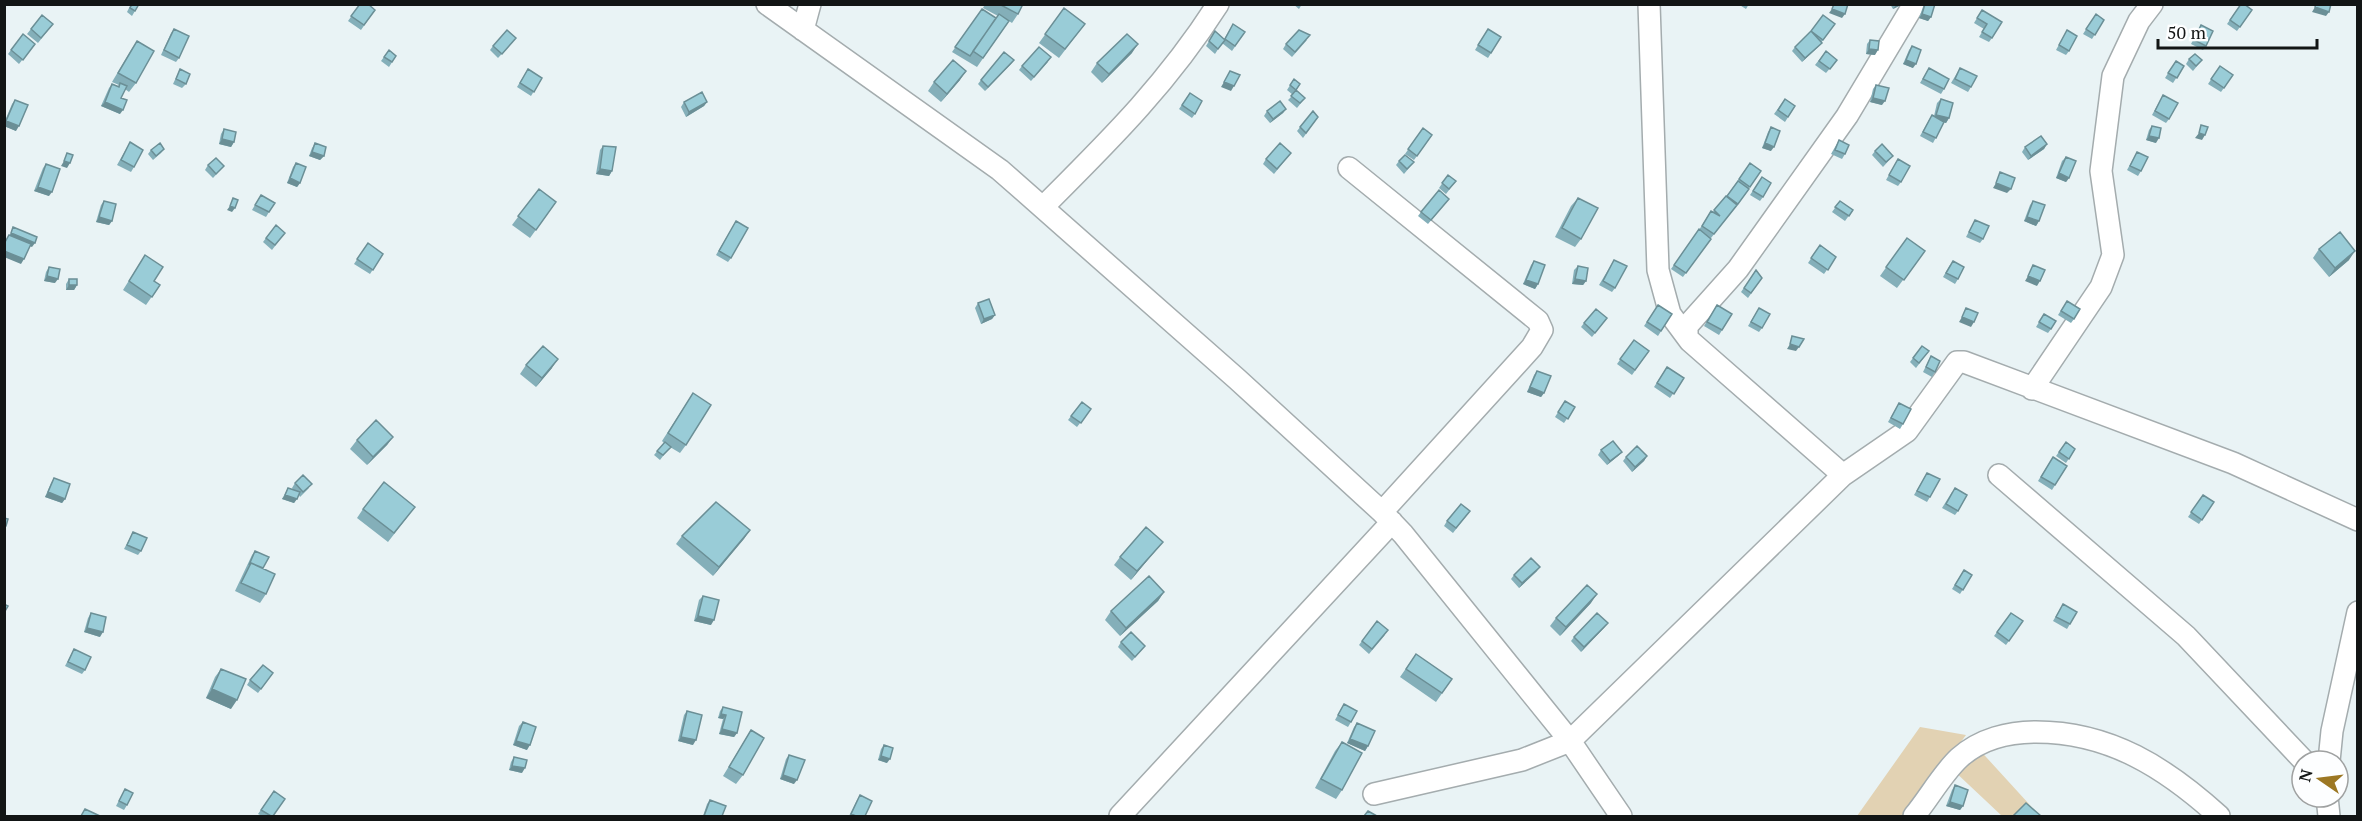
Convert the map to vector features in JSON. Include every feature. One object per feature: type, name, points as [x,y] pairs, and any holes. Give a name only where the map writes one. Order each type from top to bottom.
[{"type":"street","points":[[767,4],[1000,170],[1044,207],[1387,517],[1570,741],[1621,816]]},
{"type":"street","points":[[803,30],[810,4]]},
{"type":"street","points":[[1044,207],[1143,106],[1188,52],[1218,4]]},
{"type":"street","points":[[1649,4],[1658,270],[1670,314],[1690,341],[1843,475]]},
{"type":"street","points":[[1687,334],[1687,326],[1738,269],[1847,116],[1914,4]]},
{"type":"street","points":[[2032,389],[2101,287],[2113,255],[2101,171],[2113,76],[2139,21],[2152,4]]},
{"type":"street","points":[[1120,816],[1387,517],[1532,347],[1542,330],[1538,321],[1349,168]]},
{"type":"street","points":[[1374,794],[1522,760],[1570,741],[1843,475],[1907,431],[1957,362],[1964,362],[2233,463],[2358,519]]},
{"type":"street","points":[[2000,475],[2186,636],[2293,749]]},
{"type":"street","points":[[2330,749],[2332,731],[2358,612]]},
{"type":"street","points":[[1914,816],[1960,758],[1983,742],[2014,732],[2062,732],[2103,741],[2170,776],[2219,816]]},
{"type":"shaded area","points":[[1920,727],[1966,735],[1906,816],[1857,816]]},
{"type":"shaded area","points":[[1976,746],[2040,816],[2002,816],[1952,769]]},
{"type":"building","points":[[132,4],[139,4],[135,11],[130,8]]},
{"type":"building","points":[[360,4],[368,4],[375,10],[364,25],[351,16]]},
{"type":"building","points":[[999,4],[1023,4],[1018,14]]},
{"type":"building","points":[[1834,4],[1848,4],[1845,14],[1832,9]]},
{"type":"building","points":[[1925,4],[1935,4],[1931,17],[1922,14]]},
{"type":"building","points":[[2241,4],[2252,10],[2240,27],[2230,20]]},
{"type":"building","points":[[2316,4],[2331,4],[2329,12],[2315,7]]},
{"type":"building","points":[[1064,8],[1085,24],[1065,49],[1045,34]]},
{"type":"building","points":[[982,9],[996,18],[970,56],[955,47]]},
{"type":"building","points":[[1982,10],[2002,22],[1992,38],[1982,32],[1987,24],[1977,18]]},
{"type":"building","points":[[999,14],[1009,21],[983,58],[973,51]]},
{"type":"building","points":[[2096,14],[2104,20],[2095,35],[2086,29]]},
{"type":"building","points":[[42,15],[53,24],[41,38],[31,29]]},
{"type":"building","points":[[1823,15],[1835,24],[1823,40],[1811,31]]},
{"type":"building","points":[[1233,24],[1245,32],[1235,46],[1225,39]]},
{"type":"building","points":[[2201,25],[2213,31],[2206,46],[2194,40]]},
{"type":"building","points":[[174,29],[189,36],[179,58],[164,50]]},
{"type":"building","points":[[1488,29],[1501,37],[1491,53],[1478,45]]},
{"type":"building","points":[[507,30],[516,38],[502,54],[493,46]]},
{"type":"building","points":[[1299,30],[1310,35],[1295,52],[1286,44]]},
{"type":"building","points":[[2067,30],[2077,36],[2069,51],[2059,45]]},
{"type":"building","points":[[1215,31],[1225,40],[1218,49],[1209,41]]},
{"type":"building","points":[[1811,31],[1822,43],[1805,58],[1795,47]]},
{"type":"building","points":[[23,34],[35,44],[23,60],[11,50]]},
{"type":"building","points":[[1127,34],[1138,44],[1109,74],[1097,63]]},
{"type":"building","points":[[1870,40],[1879,41],[1878,50],[1869,49]]},
{"type":"building","points":[[137,41],[154,51],[136,83],[118,73]]},
{"type":"building","points":[[1912,46],[1921,50],[1916,64],[1906,60]]},
{"type":"building","points":[[1039,47],[1051,57],[1034,77],[1022,66]]},
{"type":"building","points":[[389,50],[396,56],[392,62],[384,57]]},
{"type":"building","points":[[1826,51],[1837,60],[1830,69],[1819,61]]},
{"type":"building","points":[[1004,52],[1014,60],[988,87],[981,80]]},
{"type":"building","points":[[2195,54],[2202,60],[2196,66],[2189,59]]},
{"type":"building","points":[[953,60],[966,71],[947,94],[934,82]]},
{"type":"building","points":[[2176,61],[2184,66],[2177,78],[2168,73]]},
{"type":"building","points":[[2220,66],[2233,75],[2224,88],[2211,79]]},
{"type":"building","points":[[1929,68],[1949,79],[1944,89],[1923,79]]},
{"type":"building","points":[[1960,68],[1977,76],[1971,87],[1955,79]]},
{"type":"building","points":[[180,69],[190,74],[186,84],[176,79]]},
{"type":"building","points":[[528,69],[542,78],[534,92],[520,83]]},
{"type":"building","points":[[1230,71],[1240,75],[1234,86],[1224,82]]},
{"type":"building","points":[[1294,79],[1300,84],[1296,90],[1290,85]]},
{"type":"building","points":[[120,83],[127,86],[121,98],[127,100],[123,110],[105,102],[112,84],[119,87]]},
{"type":"building","points":[[1876,85],[1889,88],[1885,101],[1873,98]]},
{"type":"building","points":[[1296,90],[1305,98],[1300,103],[1291,96]]},
{"type":"building","points":[[702,92],[707,102],[689,112],[684,102]]},
{"type":"building","points":[[1190,93],[1202,101],[1195,114],[1182,105]]},
{"type":"building","points":[[2163,95],[2178,103],[2169,119],[2155,111]]},
{"type":"building","points":[[1785,99],[1795,106],[1788,117],[1778,110]]},
{"type":"building","points":[[1941,99],[1953,103],[1949,118],[1936,115]]},
{"type":"building","points":[[15,100],[28,105],[19,126],[6,121]]},
{"type":"building","points":[[1280,101],[1286,109],[1273,119],[1267,111]]},
{"type":"building","points":[[1313,111],[1318,117],[1306,133],[1300,127]]},
{"type":"building","points":[[1932,115],[1944,122],[1936,138],[1923,132]]},
{"type":"building","points":[[2201,125],[2208,127],[2205,135],[2199,133]]},
{"type":"building","points":[[2152,126],[2161,128],[2159,138],[2149,136]]},
{"type":"building","points":[[1771,127],[1780,131],[1774,147],[1765,143]]},
{"type":"building","points":[[1423,128],[1432,135],[1417,156],[1408,149]]},
{"type":"building","points":[[224,129],[236,132],[234,142],[222,139]]},
{"type":"building","points":[[2041,136],[2047,144],[2031,156],[2025,147]]},
{"type":"building","points":[[1839,140],[1849,145],[1845,154],[1835,150]]},
{"type":"building","points":[[130,142],[143,150],[134,167],[121,160]]},
{"type":"building","points":[[160,143],[164,149],[156,156],[151,150]]},
{"type":"building","points":[[315,143],[326,147],[324,156],[312,152]]},
{"type":"building","points":[[1280,143],[1291,153],[1277,169],[1266,159]]},
{"type":"building","points":[[1882,144],[1893,156],[1886,162],[1875,151]]},
{"type":"building","points":[[603,146],[616,147],[612,171],[600,169]]},
{"type":"building","points":[[2137,152],[2148,157],[2141,171],[2130,166]]},
{"type":"building","points":[[67,153],[73,155],[70,163],[64,161]]},
{"type":"building","points":[[1405,155],[1414,162],[1407,169],[1399,161]]},
{"type":"building","points":[[2066,157],[2076,161],[2069,178],[2059,173]]},
{"type":"building","points":[[216,158],[224,166],[216,174],[208,165]]},
{"type":"building","points":[[1898,159],[1910,166],[1901,182],[1889,175]]},
{"type":"building","points":[[296,163],[306,167],[300,183],[290,178]]},
{"type":"building","points":[[1750,163],[1761,171],[1750,187],[1739,179]]},
{"type":"building","points":[[46,164],[60,169],[52,192],[38,187]]},
{"type":"building","points":[[2000,172],[2015,178],[2011,189],[1996,183]]},
{"type":"building","points":[[1448,175],[1456,181],[1449,189],[1442,183]]},
{"type":"building","points":[[1762,177],[1771,183],[1763,197],[1753,191]]},
{"type":"building","points":[[1738,181],[1749,189],[1738,204],[1727,196]]},
{"type":"building","points":[[539,189],[556,202],[536,230],[518,216]]},
{"type":"building","points":[[1439,190],[1449,199],[1431,220],[1421,212]]},
{"type":"building","points":[[261,195],[275,203],[269,212],[255,205]]},
{"type":"building","points":[[1726,196],[1737,205],[1714,234],[1702,226],[1711,211],[1720,216],[1714,210]]},
{"type":"building","points":[[233,198],[238,200],[235,208],[230,206]]},
{"type":"building","points":[[1578,198],[1598,208],[1581,239],[1562,228]]},
{"type":"building","points":[[104,201],[116,204],[112,221],[99,217]]},
{"type":"building","points":[[1840,201],[1853,210],[1849,216],[1835,207]]},
{"type":"building","points":[[2033,201],[2045,205],[2039,221],[2027,217]]},
{"type":"building","points":[[1975,220],[1989,226],[1983,239],[1969,232]]},
{"type":"building","points":[[736,221],[748,228],[731,258],[719,251]]},
{"type":"building","points":[[276,225],[285,233],[275,245],[266,238]]},
{"type":"building","points":[[13,227],[37,237],[35,243],[11,233]]},
{"type":"building","points":[[1699,229],[1711,239],[1686,273],[1674,265]]},
{"type":"building","points":[[2340,232],[2355,251],[2335,268],[2319,249]]},
{"type":"building","points":[[9,235],[31,244],[24,259],[4,251],[4,244]]},
{"type":"building","points":[[1907,238],[1925,251],[1904,280],[1886,267]]},
{"type":"building","points":[[368,243],[383,254],[373,270],[357,259]]},
{"type":"building","points":[[1820,245],[1836,257],[1828,270],[1811,258]]},
{"type":"building","points":[[145,255],[163,267],[154,281],[160,285],[152,297],[129,281]]},
{"type":"building","points":[[1614,260],[1627,266],[1615,288],[1603,281]]},
{"type":"building","points":[[1534,261],[1545,265],[1538,284],[1526,280]]},
{"type":"building","points":[[1953,261],[1964,267],[1958,279],[1946,273]]},
{"type":"building","points":[[2033,265],[2045,270],[2040,281],[2028,276]]},
{"type":"building","points":[[1578,266],[1588,268],[1586,281],[1575,279]]},
{"type":"building","points":[[49,267],[60,269],[58,279],[47,276]]},
{"type":"building","points":[[1756,270],[1762,278],[1751,293],[1744,288]]},
{"type":"building","points":[[69,279],[77,279],[77,285],[69,285]]},
{"type":"building","points":[[989,299],[995,315],[984,319],[978,303]]},
{"type":"building","points":[[2067,301],[2080,309],[2074,319],[2061,311]]},
{"type":"building","points":[[1658,305],[1672,314],[1661,331],[1647,322]]},
{"type":"building","points":[[1717,305],[1732,314],[1722,330],[1707,322]]},
{"type":"building","points":[[1759,308],[1770,314],[1762,328],[1751,322]]},
{"type":"building","points":[[1966,308],[1978,313],[1974,322],[1962,317]]},
{"type":"building","points":[[1596,309],[1607,318],[1595,333],[1584,323]]},
{"type":"building","points":[[2044,314],[2056,321],[2051,329],[2039,322]]},
{"type":"building","points":[[1792,336],[1804,339],[1799,347],[1790,344]]},
{"type":"building","points":[[1634,340],[1649,351],[1635,370],[1620,359]]},
{"type":"building","points":[[543,346],[558,359],[542,378],[526,365]]},
{"type":"building","points":[[1922,346],[1929,351],[1919,363],[1913,358]]},
{"type":"building","points":[[1931,356],[1940,361],[1935,372],[1926,367]]},
{"type":"building","points":[[1667,367],[1684,378],[1674,394],[1657,383]]},
{"type":"building","points":[[1537,371],[1551,376],[1544,393],[1530,387]]},
{"type":"building","points":[[693,393],[711,405],[686,445],[668,433]]},
{"type":"building","points":[[1565,401],[1575,407],[1568,419],[1558,412]]},
{"type":"building","points":[[1082,402],[1091,409],[1081,423],[1071,416]]},
{"type":"building","points":[[1899,403],[1911,409],[1903,424],[1891,418]]},
{"type":"building","points":[[376,420],[393,437],[373,457],[357,440]]},
{"type":"building","points":[[1613,441],[1622,452],[1610,461],[1601,450]]},
{"type":"building","points":[[665,442],[671,447],[663,455],[657,451]]},
{"type":"building","points":[[2066,442],[2075,449],[2069,459],[2059,452]]},
{"type":"building","points":[[1637,446],[1647,456],[1635,467],[1626,457]]},
{"type":"building","points":[[2053,457],[2067,466],[2055,485],[2041,477]]},
{"type":"building","points":[[1927,473],[1940,479],[1930,497],[1917,491]]},
{"type":"building","points":[[303,475],[312,484],[303,492],[295,483]]},
{"type":"building","points":[[54,478],[70,484],[65,499],[48,492]]},
{"type":"building","points":[[384,482],[415,507],[394,533],[363,509]]},
{"type":"building","points":[[288,488],[300,492],[297,499],[285,495]]},
{"type":"building","points":[[1955,488],[1967,495],[1958,511],[1946,504]]},
{"type":"building","points":[[2203,495],[2214,502],[2202,520],[2191,512]]},
{"type":"building","points":[[716,502],[750,530],[719,567],[682,536]]},
{"type":"building","points":[[1461,504],[1470,511],[1456,528],[1447,521]]},
{"type":"building","points":[[4,518],[8,519],[6,526],[4,526]]},
{"type":"building","points":[[1146,527],[1163,542],[1137,571],[1120,557]]},
{"type":"building","points":[[133,532],[147,538],[141,551],[127,545]]},
{"type":"building","points":[[255,551],[269,557],[263,568],[251,563],[249,565]]},
{"type":"building","points":[[1531,558],[1540,567],[1522,583],[1514,575]]},
{"type":"building","points":[[251,563],[275,574],[266,594],[241,583]]},
{"type":"building","points":[[1964,570],[1972,575],[1963,590],[1955,585]]},
{"type":"building","points":[[1149,576],[1164,592],[1126,628],[1111,611]]},
{"type":"building","points":[[1587,585],[1597,594],[1566,627],[1556,618]]},
{"type":"building","points":[[703,596],[719,600],[714,620],[698,616]]},
{"type":"building","points":[[2063,604],[2077,612],[2070,624],[2056,617]]},
{"type":"building","points":[[91,613],[106,617],[103,632],[87,628]]},
{"type":"building","points":[[1597,613],[1608,623],[1584,647],[1574,637]]},
{"type":"building","points":[[2011,613],[2023,621],[2009,641],[1997,632]]},
{"type":"building","points":[[1377,621],[1388,630],[1372,649],[1362,641]]},
{"type":"building","points":[[1131,632],[1145,646],[1135,657],[1121,642]]},
{"type":"building","points":[[74,649],[91,657],[85,670],[68,662]]},
{"type":"building","points":[[1416,654],[1452,679],[1442,693],[1406,669]]},
{"type":"building","points":[[263,665],[273,673],[261,689],[250,680]]},
{"type":"building","points":[[221,669],[246,679],[237,700],[212,689]]},
{"type":"building","points":[[1344,704],[1357,711],[1351,722],[1338,715]]},
{"type":"building","points":[[723,707],[742,712],[737,733],[722,729],[726,715],[721,714]]},
{"type":"building","points":[[687,711],[702,715],[696,740],[681,737]]},
{"type":"building","points":[[523,722],[536,727],[530,745],[516,741]]},
{"type":"building","points":[[1357,723],[1375,731],[1368,746],[1350,739]]},
{"type":"building","points":[[751,730],[764,738],[743,775],[729,767]]},
{"type":"building","points":[[1342,742],[1362,753],[1342,790],[1321,779]]},
{"type":"building","points":[[884,745],[893,748],[890,759],[881,756]]},
{"type":"building","points":[[789,755],[805,760],[797,780],[783,775]]},
{"type":"building","points":[[514,757],[527,760],[525,768],[512,766]]},
{"type":"building","points":[[1955,785],[1968,790],[1963,806],[1950,802]]},
{"type":"building","points":[[125,789],[133,793],[127,805],[119,801]]},
{"type":"building","points":[[274,791],[285,799],[271,816],[261,810]]},
{"type":"building","points":[[860,795],[872,801],[865,816],[851,814]]},
{"type":"building","points":[[710,800],[726,806],[722,816],[704,816]]},
{"type":"building","points":[[2026,803],[2041,816],[2013,816]]},
{"type":"building","points":[[85,809],[100,816],[81,816]]},
{"type":"building","points":[[1368,811],[1377,816],[1364,816]]}]
